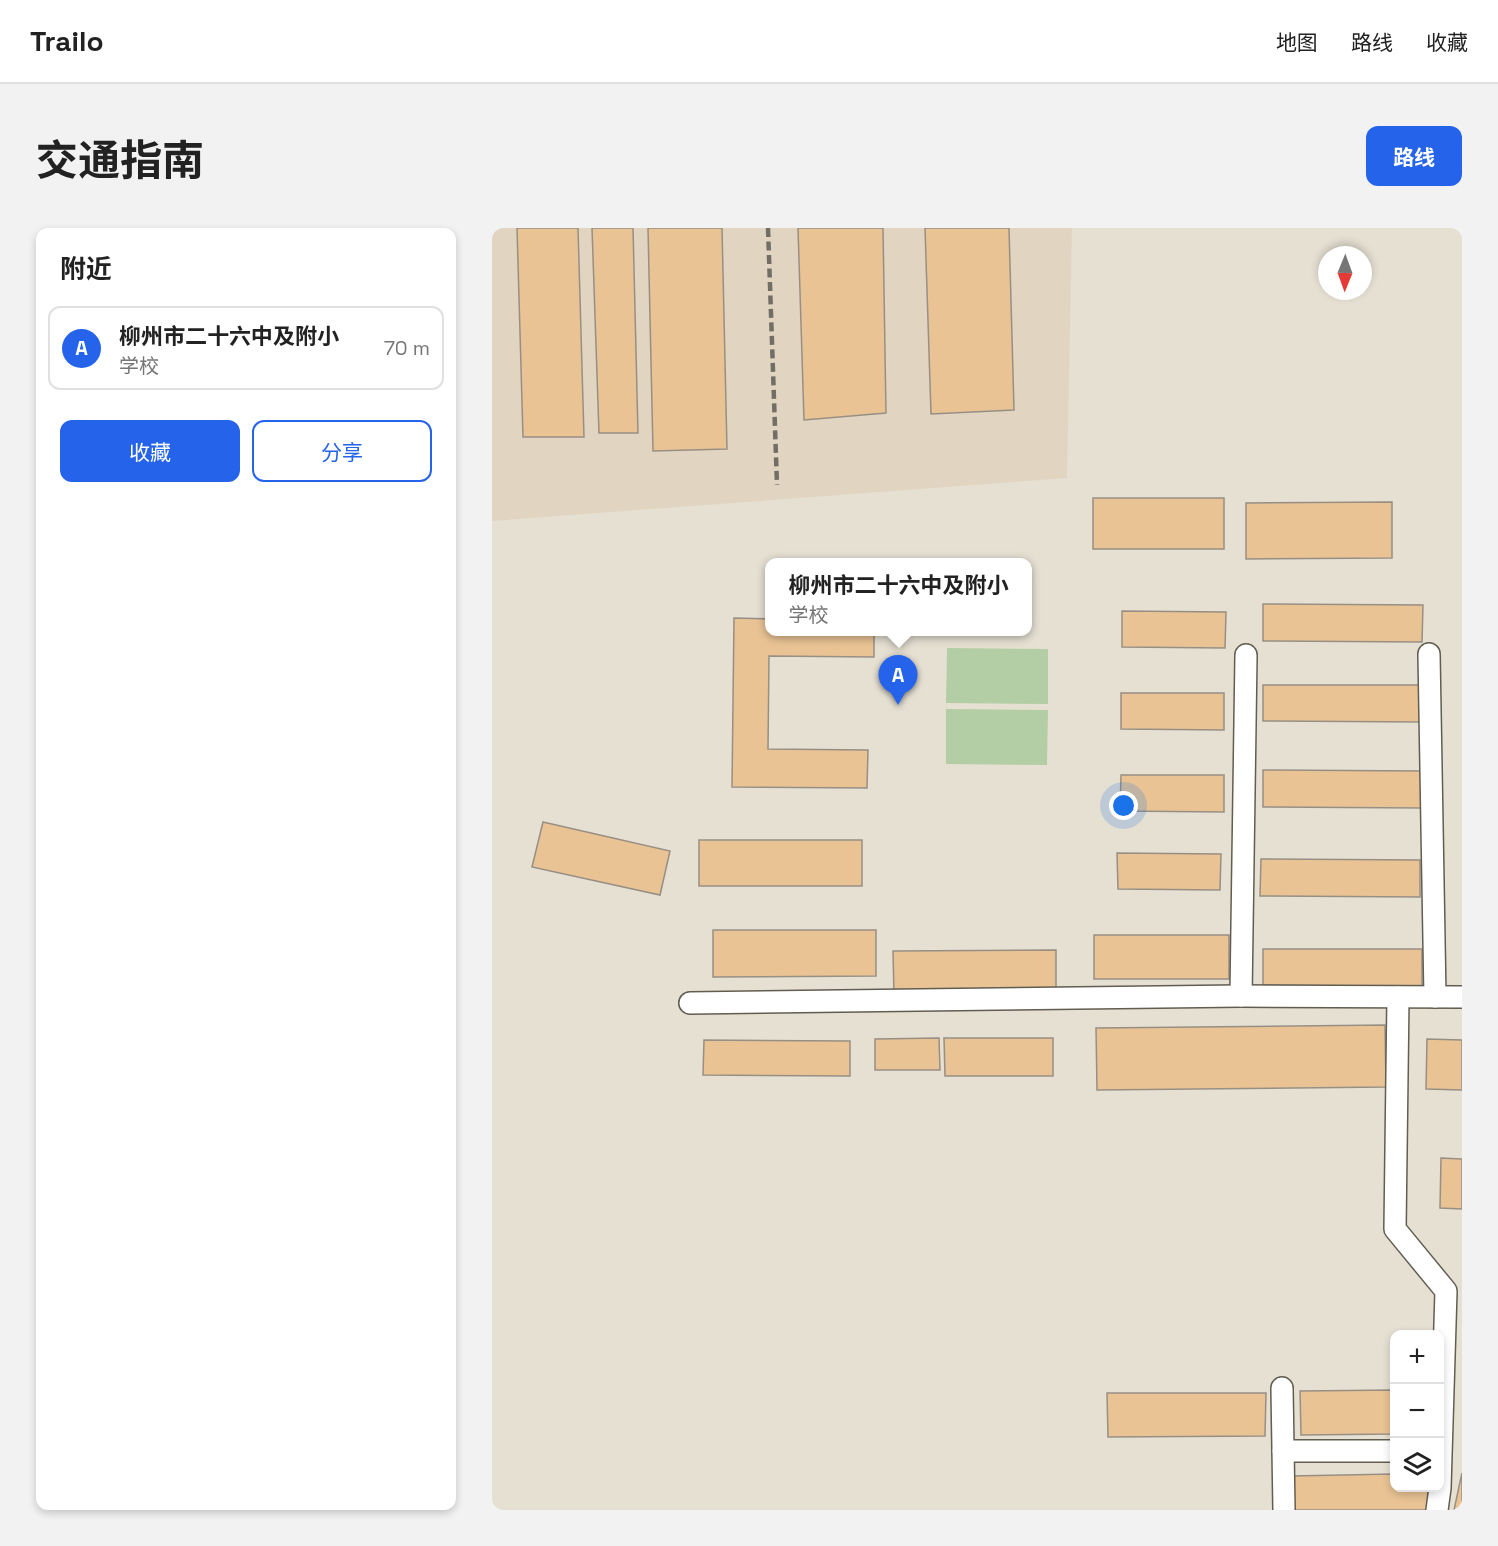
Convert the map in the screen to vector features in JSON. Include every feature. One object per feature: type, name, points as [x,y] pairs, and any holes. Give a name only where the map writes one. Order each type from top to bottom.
[{"type":"street","points":[[1429,654],[1435,997]]},
{"type":"street","points":[[1241,996],[1246,655]]},
{"type":"street","points":[[690,1003],[1241,996],[1462,997]]},
{"type":"street","points":[[1398,997],[1395,1228],[1446,1291],[1440,1438]]},
{"type":"street","points":[[1282,1388],[1284,1510]]},
{"type":"street","points":[[1283,1451],[1390,1451]]},
{"type":"street","points":[[1437,1510],[1438,1492]]},
{"type":"shaded area","points":[[492,228],[1072,228],[1067,478],[492,521]]},
{"type":"green space","points":[[947,648],[1048,649],[1048,704],[946,703]]},
{"type":"green space","points":[[946,709],[1048,710],[1047,765],[946,764]]},
{"type":"building","points":[[517,228],[578,228],[584,437],[523,437]]},
{"type":"building","points":[[592,228],[633,228],[638,433],[599,433]]},
{"type":"building","points":[[648,228],[722,228],[727,449],[653,451]]},
{"type":"building","points":[[798,228],[883,228],[886,413],[804,420]]},
{"type":"building","points":[[925,228],[1009,228],[1014,410],[931,414]]},
{"type":"building","points":[[1093,498],[1224,498],[1224,549],[1093,549]]},
{"type":"building","points":[[1392,502],[1392,558],[1246,559],[1246,503]]},
{"type":"building","points":[[1263,604],[1423,605],[1422,642],[1263,641]]},
{"type":"building","points":[[1122,611],[1226,612],[1225,648],[1122,647]]},
{"type":"building","points":[[734,618],[765,619],[765,636],[874,636],[874,657],[769,656],[768,749],[868,750],[867,788],[732,787]]},
{"type":"building","points":[[1263,685],[1422,685],[1422,722],[1263,721]]},
{"type":"building","points":[[1121,693],[1224,693],[1224,730],[1121,729]]},
{"type":"building","points":[[1263,770],[1423,771],[1422,808],[1263,807]]},
{"type":"building","points":[[1121,775],[1224,775],[1224,812],[1120,811]]},
{"type":"building","points":[[543,822],[670,851],[660,895],[532,867]]},
{"type":"building","points":[[699,840],[862,840],[862,886],[699,886]]},
{"type":"building","points":[[1117,853],[1221,854],[1220,890],[1118,889]]},
{"type":"building","points":[[1261,859],[1420,860],[1420,897],[1260,896]]},
{"type":"building","points":[[713,930],[876,930],[876,976],[713,977]]},
{"type":"building","points":[[1094,935],[1229,935],[1229,979],[1094,979]]},
{"type":"building","points":[[1263,949],[1422,949],[1422,987],[1263,985]]},
{"type":"building","points":[[1056,950],[1056,997],[894,997],[893,951]]},
{"type":"building","points":[[1385,1025],[1386,1087],[1097,1090],[1096,1028]]},
{"type":"building","points":[[939,1038],[940,1070],[875,1070],[875,1039]]},
{"type":"building","points":[[944,1038],[1053,1038],[1053,1076],[945,1076]]},
{"type":"building","points":[[1427,1039],[1462,1040],[1462,1090],[1426,1089]]},
{"type":"building","points":[[704,1040],[850,1041],[850,1076],[703,1075]]},
{"type":"building","points":[[1441,1158],[1462,1159],[1462,1209],[1440,1208]]},
{"type":"building","points":[[1390,1390],[1390,1434],[1301,1435],[1300,1391]]},
{"type":"building","points":[[1107,1393],[1266,1393],[1265,1436],[1108,1437]]},
{"type":"building","points":[[1462,1473],[1462,1510],[1454,1510]]},
{"type":"building","points":[[1390,1474],[1390,1492],[1428,1492],[1428,1510],[1291,1510],[1291,1476]]},
{"type":"railway","points":[[768,228],[777,485]]},
{"type":"place","name":"柳州市二十六中及附小","points":[[898,705]]}]
